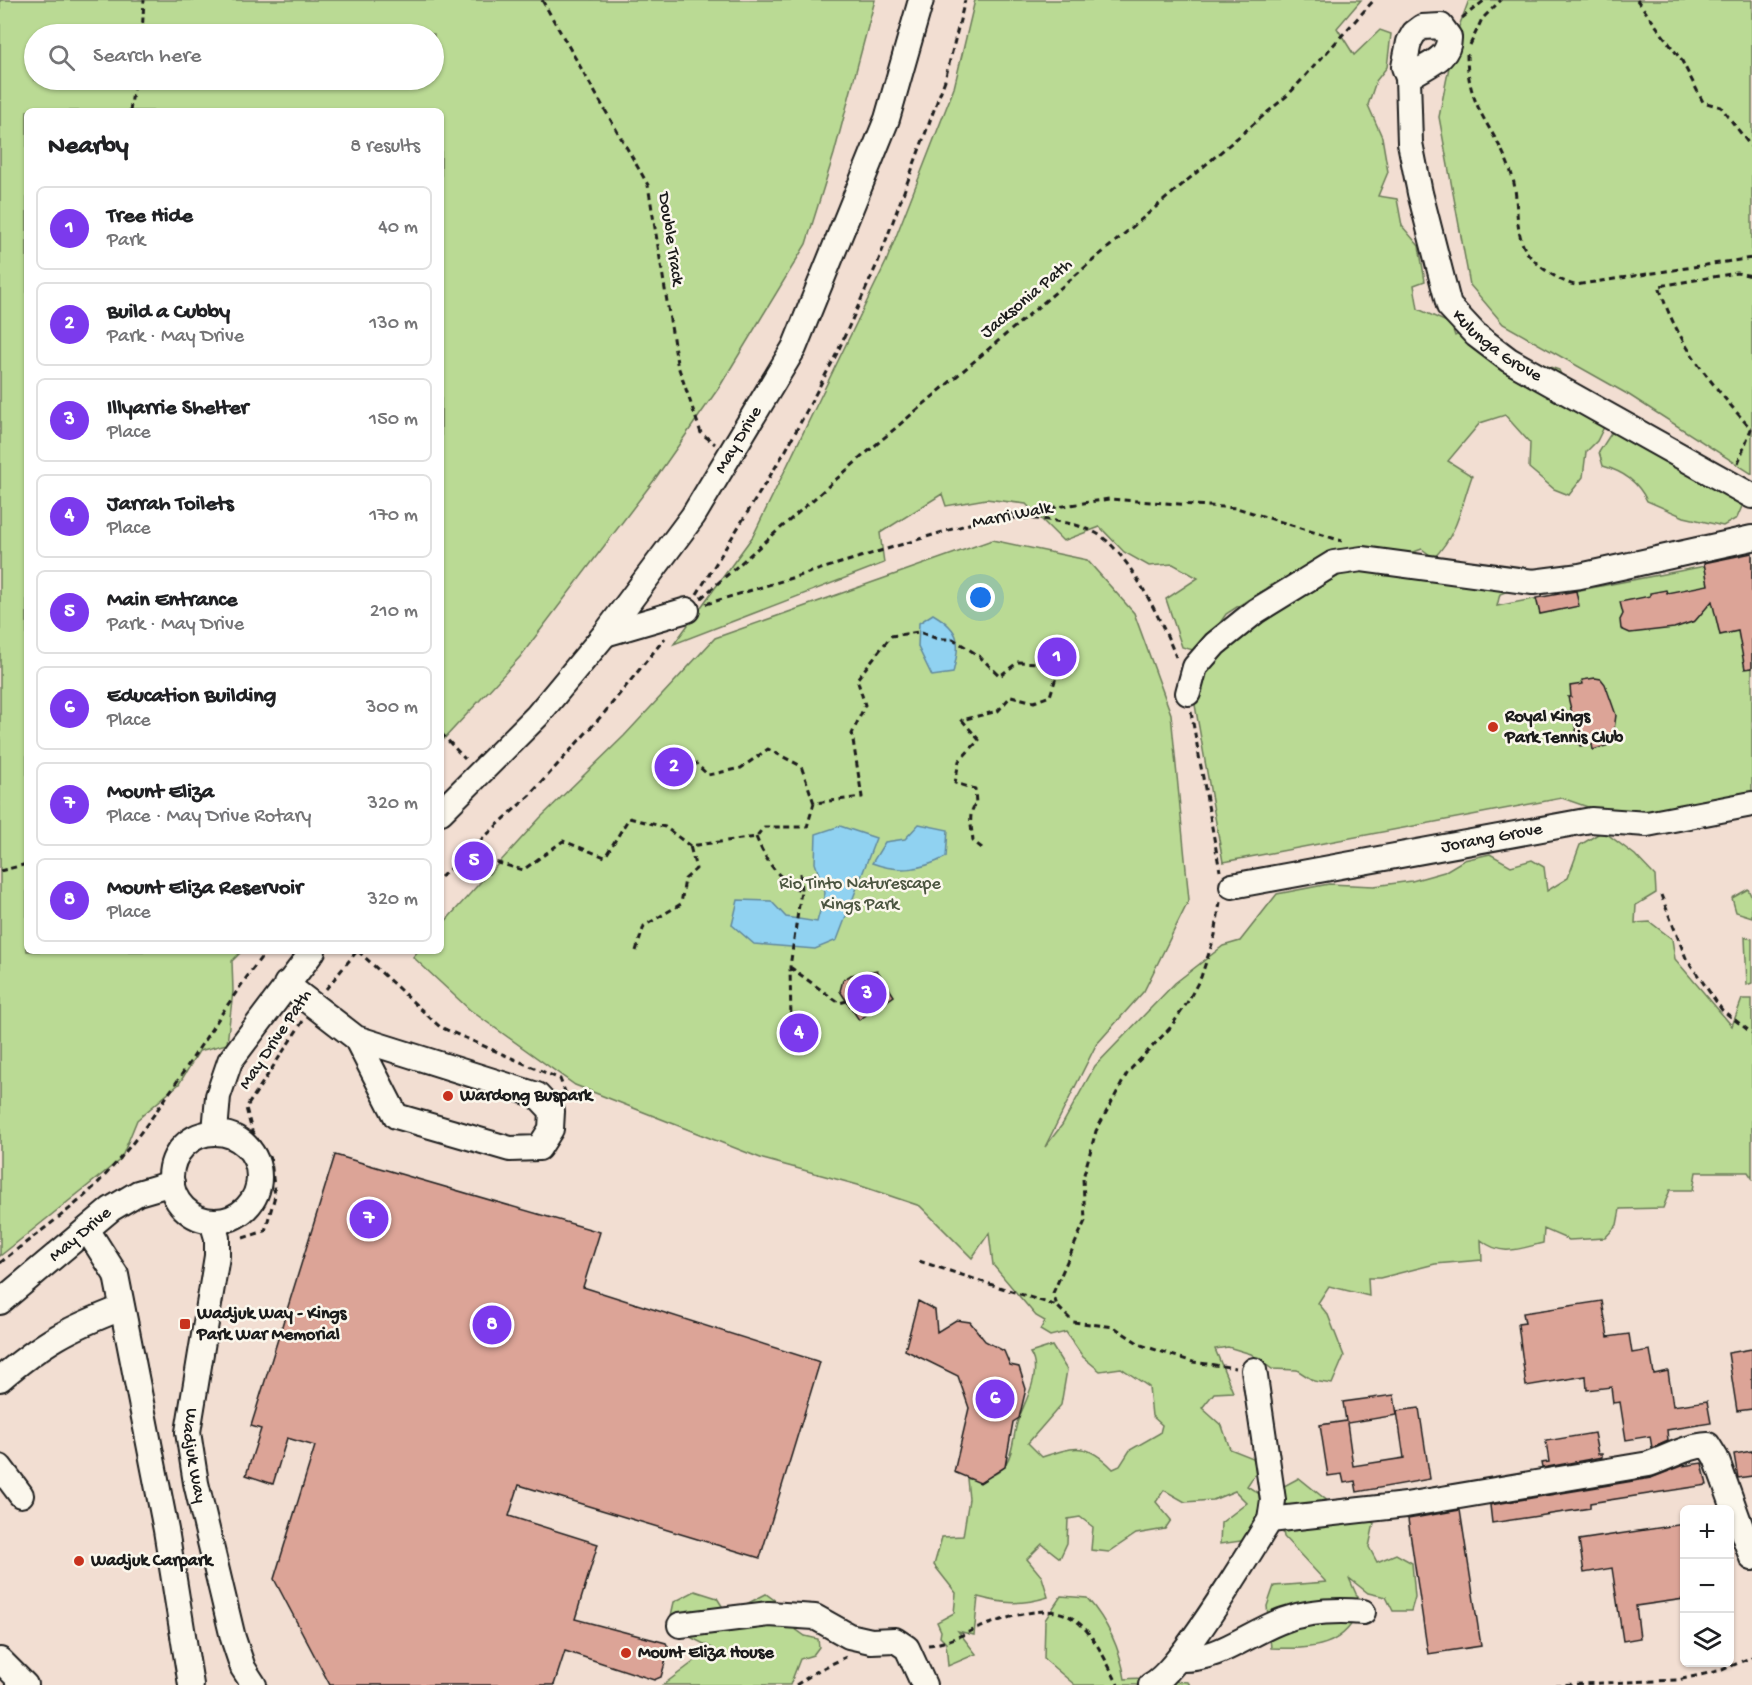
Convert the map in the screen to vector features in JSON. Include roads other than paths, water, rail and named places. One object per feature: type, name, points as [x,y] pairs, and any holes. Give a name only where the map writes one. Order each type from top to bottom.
[{"type":"street","name":"May Drive","points":[[444,809],[537,716],[605,634],[693,516],[794,348],[830,266],[887,119],[921,0]]},
{"type":"street","name":"Kulunga Grove","points":[[1408,78],[1443,57],[1450,44],[1446,30],[1434,25],[1422,27],[1414,33],[1405,55],[1404,66],[1408,78],[1410,143],[1428,229],[1449,306],[1476,335],[1509,360],[1752,496]]},
{"type":"street","points":[[1188,693],[1195,667],[1215,644],[1256,611],[1334,563],[1362,560],[1533,582],[1580,576],[1752,538]]},
{"type":"street","points":[[605,634],[687,610]]},
{"type":"street","name":"Jorang Grove","points":[[1224,888],[1592,820],[1647,824],[1752,804]]},
{"type":"street","points":[[215,1132],[218,1096],[230,1061],[311,954]]},
{"type":"street","points":[[286,984],[356,1038],[537,1095],[552,1111],[551,1129],[539,1148],[510,1149],[396,1116],[356,1038]]},
{"type":"street","points":[[215,1132],[230,1135],[244,1143],[254,1155],[259,1170],[258,1186],[252,1200],[242,1212],[228,1219],[212,1221],[198,1217],[185,1209],[176,1197],[172,1183],[172,1168],[187,1142],[200,1135],[215,1132]]},
{"type":"street","name":"May Drive","points":[[0,1302],[88,1231],[111,1209],[138,1193],[172,1183]]},
{"type":"street","name":"Wadjuk Way","points":[[212,1221],[217,1238],[217,1256],[188,1432],[194,1474],[233,1638],[243,1668],[254,1685]]},
{"type":"street","points":[[88,1231],[116,1275],[166,1530],[191,1685]]},
{"type":"street","points":[[0,1379],[50,1339],[78,1324],[122,1308]]},
{"type":"street","points":[[1151,1685],[1159,1682],[1179,1659],[1270,1520],[1273,1500],[1254,1370]]},
{"type":"street","points":[[1270,1520],[1406,1505],[1649,1464],[1673,1456],[1690,1446],[1708,1444],[1716,1458],[1752,1558]]},
{"type":"street","points":[[0,1467],[21,1495]]},
{"type":"street","points":[[1179,1659],[1209,1656],[1285,1619],[1336,1610],[1363,1612]]},
{"type":"street","points":[[680,1625],[769,1614],[815,1617],[849,1636],[871,1641],[895,1640],[907,1648],[924,1685]]},
{"type":"street","points":[[0,1660],[25,1685]]},
{"type":"water","points":[[933,614],[954,632],[957,653],[953,673],[932,676],[918,647],[919,623]]},
{"type":"water","points":[[919,824],[948,830],[946,857],[928,865],[910,869],[891,868],[872,863],[885,842],[905,839]]},
{"type":"water","points":[[840,826],[876,838],[837,940],[815,949],[754,944],[732,925],[738,900],[771,901],[786,917],[817,922],[825,893],[815,863],[816,834]]},
{"type":"place","name":"Tree Hide","points":[[1057,657]]},
{"type":"place","name":"Royal Kings Park Tennis Club","points":[[1493,727]]},
{"type":"place","name":"Build a Cubby","points":[[674,767]]},
{"type":"place","name":"Main Entrance","points":[[474,861]]},
{"type":"place","name":"Illyarrie Shelter","points":[[867,994]]},
{"type":"place","name":"Jarrah Toilets","points":[[799,1033]]},
{"type":"place","name":"Wardong Buspark","points":[[448,1096]]},
{"type":"place","name":"Mount Eliza","points":[[369,1219]]},
{"type":"place","name":"Wadjuk Way - Kings Park War Memorial","points":[[185,1324]]},
{"type":"place","name":"Mount Eliza Reservoir","points":[[492,1325]]},
{"type":"place","name":"Education Building","points":[[995,1399]]},
{"type":"place","name":"Wadjuk Carpark","points":[[79,1561]]},
{"type":"place","name":"Mount Eliza House","points":[[626,1653]]},
{"type":"park label","name":"Rio Tinto Naturescape Kings Park","points":[[860,894]]}]
